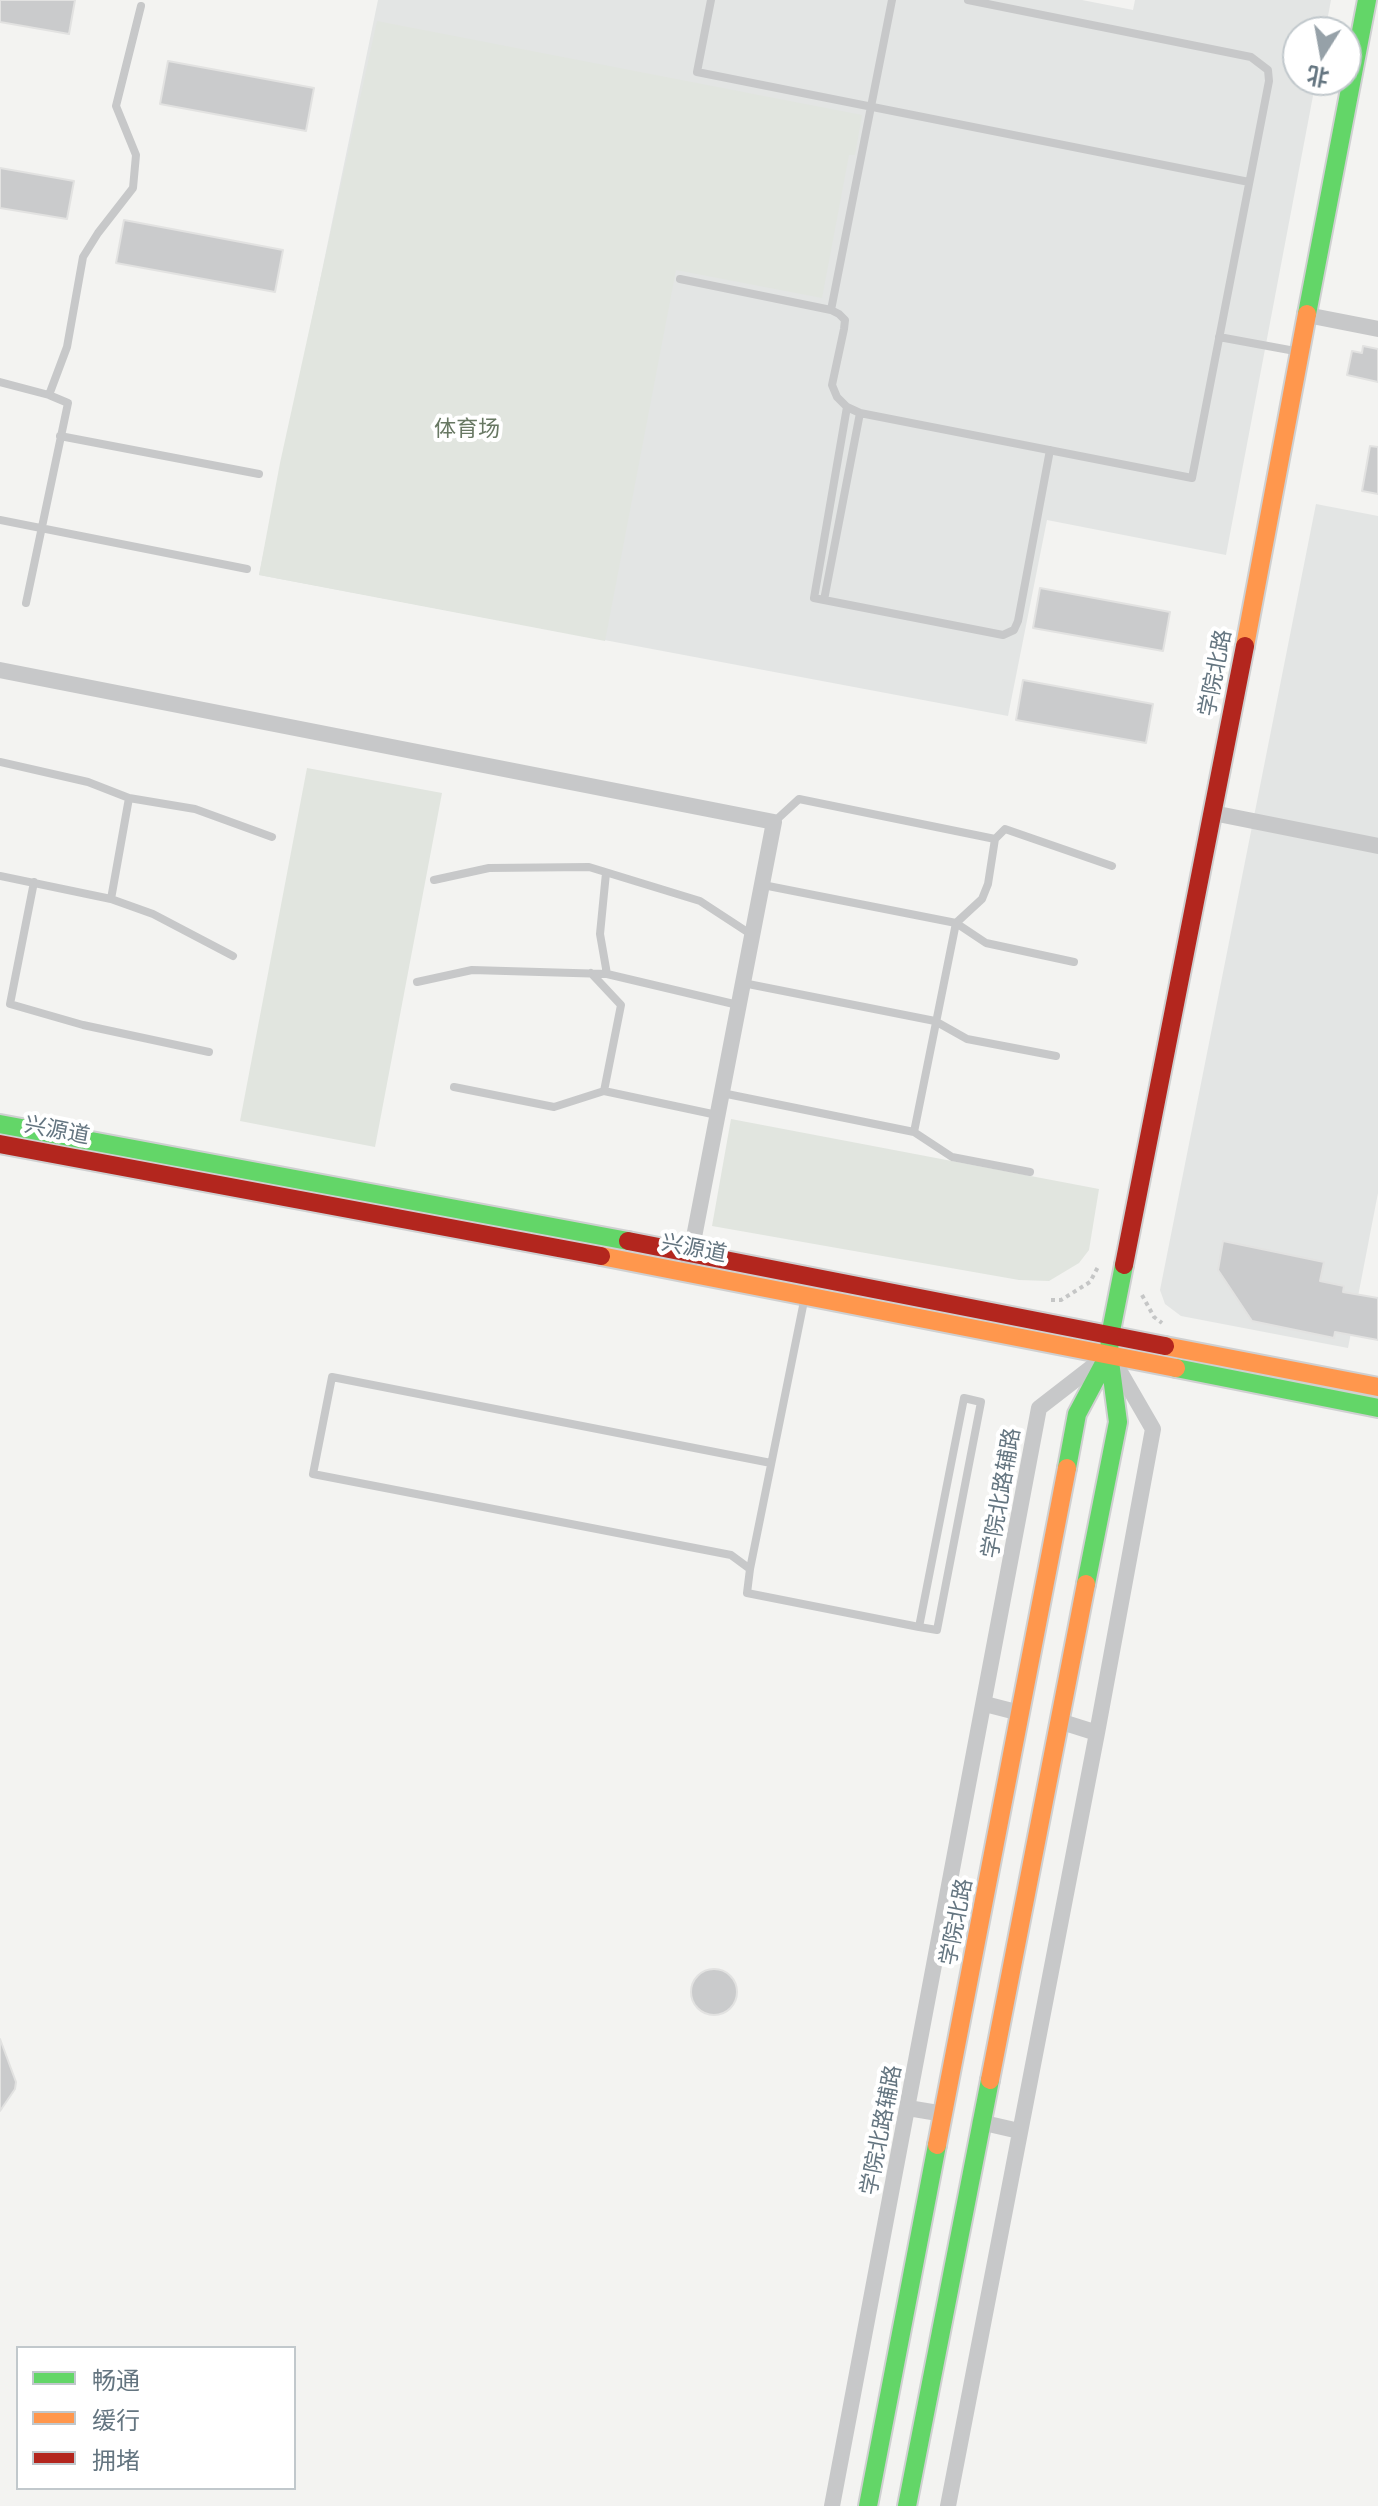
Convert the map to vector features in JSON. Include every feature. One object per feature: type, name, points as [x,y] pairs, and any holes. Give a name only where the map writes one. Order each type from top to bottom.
[{"type":"main road","name":"学院北路","points":[[868,2506],[1077,1414],[1110,1345],[1367,0]]},
{"type":"main road","name":"兴源道","points":[[0,1124],[1110,1345],[1378,1408]]},
{"type":"main road","name":"兴源道","points":[[0,1144],[690,1262],[805,1294],[1378,1387]]},
{"type":"main road","name":"学院北路","points":[[907,2506],[1118,1422],[1110,1345]]},
{"type":"main road","points":[[944,2114],[980,2122]]},
{"type":"street","points":[[1307,315],[1378,329]]},
{"type":"street","points":[[0,670],[774,822],[690,1262]]},
{"type":"street","points":[[1213,813],[1378,846]]},
{"type":"street","points":[[948,2506],[1153,1429],[1110,1345]]},
{"type":"street","name":"学院北路辅路","points":[[832,2506],[1039,1408],[1110,1345]]},
{"type":"street","points":[[985,1704],[1020,1713]]},
{"type":"street","points":[[1059,1721],[1097,1733]]},
{"type":"street","points":[[908,2108],[944,2114]]},
{"type":"street","points":[[980,2122],[1019,2131]]},
{"type":"lane","points":[[711,0],[697,72],[1249,182]]},
{"type":"lane","points":[[831,310],[892,0]]},
{"type":"lane","points":[[680,279],[831,310],[845,320],[832,385],[837,397],[847,407],[860,413],[1192,478],[1269,81],[1268,70],[1251,57],[968,0]]},
{"type":"lane","points":[[49,395],[67,347],[83,257],[133,188],[136,155],[116,106],[141,6]]},
{"type":"lane","points":[[1219,337],[1300,352]]},
{"type":"lane","points":[[0,382],[68,403],[26,603]]},
{"type":"lane","points":[[847,407],[814,598],[1003,635],[1014,630],[1050,450]]},
{"type":"lane","points":[[824,600],[860,413]]},
{"type":"lane","points":[[60,436],[259,474]]},
{"type":"lane","points":[[0,520],[247,569]]},
{"type":"lane","points":[[0,762],[88,782],[129,798],[195,809],[272,837]]},
{"type":"lane","points":[[111,899],[129,798]]},
{"type":"lane","points":[[774,822],[799,799],[995,839]]},
{"type":"lane","points":[[914,1132],[956,923],[982,899],[988,884],[995,839],[1005,829],[1112,866]]},
{"type":"lane","points":[[434,880],[489,868],[589,867],[700,901],[752,936]]},
{"type":"lane","points":[[606,873],[600,934],[607,974]]},
{"type":"lane","points":[[0,876],[111,899],[153,914],[233,956]]},
{"type":"lane","points":[[34,882],[10,1004],[83,1025],[209,1052]]},
{"type":"lane","points":[[763,885],[956,923],[986,943],[1074,962]]},
{"type":"lane","points":[[417,982],[472,970],[607,974],[739,1005]]},
{"type":"lane","points":[[591,973],[621,1005],[604,1091]]},
{"type":"lane","points":[[743,983],[935,1021],[967,1039],[1056,1056]]},
{"type":"lane","points":[[454,1087],[554,1107],[604,1091],[718,1115]]},
{"type":"lane","points":[[722,1093],[914,1132],[952,1157],[1030,1172]]},
{"type":"lane","points":[[805,1294],[747,1593],[919,1627],[937,1630],[981,1402],[964,1398],[919,1627]]},
{"type":"lane","points":[[750,1569],[731,1555],[313,1474],[329,1391],[332,1377],[771,1463]]},
{"type":"shaded area","points":[[378,0],[1082,0],[1133,10],[1135,0],[1331,0],[1328,16],[1282,16],[1282,96],[1313,96],[1226,555],[1047,520],[1008,716],[259,575]]},
{"type":"shaded area","points":[[1316,504],[1378,516],[1378,1193],[1348,1348],[1181,1316],[1165,1304],[1160,1290]]},
{"type":"green space","name":"体育场","points":[[377,21],[862,115],[855,155],[849,155],[822,298],[676,270],[605,641],[259,575],[280,463]]},
{"type":"green space","points":[[307,768],[442,793],[375,1147],[240,1121]]},
{"type":"green space","points":[[731,1119],[1099,1189],[1089,1250],[1079,1263],[1049,1281],[1019,1280],[712,1226]]},
{"type":"building","points":[[0,0],[75,0],[69,34],[0,22]]},
{"type":"building","points":[[168,61],[314,88],[306,131],[160,104]]},
{"type":"building","points":[[0,168],[74,181],[67,219],[0,208]]},
{"type":"building","points":[[124,220],[283,250],[275,292],[116,263]]},
{"type":"building","points":[[1363,346],[1378,349],[1378,382],[1347,375],[1352,351],[1362,353]]},
{"type":"building","points":[[1370,446],[1378,447],[1378,494],[1362,491]]},
{"type":"building","points":[[1040,588],[1170,612],[1163,651],[1033,628]]},
{"type":"building","points":[[1023,680],[1153,704],[1146,743],[1016,720]]},
{"type":"building","points":[[1223,1241],[1324,1262],[1320,1281],[1344,1286],[1343,1292],[1378,1298],[1378,1340],[1335,1332],[1334,1338],[1252,1321],[1218,1270]]},
{"type":"building","points":[[714,1969],[730,1976],[737,1992],[730,2008],[714,2015],[698,2008],[691,1992],[698,1976]]},
{"type":"building","points":[[0,2039],[16,2082],[15,2089],[0,2111]]},
{"type":"traffic: fast","points":[[1307,314],[1367,0]]},
{"type":"traffic: fast","points":[[0,1124],[628,1241]]},
{"type":"traffic: fast","points":[[1086,1584],[1118,1422],[1109,1354],[1124,1265]]},
{"type":"traffic: fast","points":[[1067,1468],[1077,1414],[1109,1354]]},
{"type":"traffic: fast","points":[[1176,1368],[1378,1408]]},
{"type":"traffic: fast","points":[[907,2506],[990,2080]]},
{"type":"traffic: fast","points":[[868,2506],[937,2145]]},
{"type":"traffic: slow","points":[[1245,646],[1307,314]]},
{"type":"traffic: slow","points":[[601,1256],[1176,1368]]},
{"type":"traffic: slow","points":[[1165,1346],[1378,1387]]},
{"type":"traffic: slow","points":[[937,2145],[1067,1468]]},
{"type":"traffic: slow","points":[[990,2080],[1086,1584]]},
{"type":"traffic: jam","points":[[1124,1265],[1245,646]]},
{"type":"traffic: jam","points":[[0,1144],[601,1256]]},
{"type":"traffic: jam","points":[[628,1241],[1165,1346]]}]
